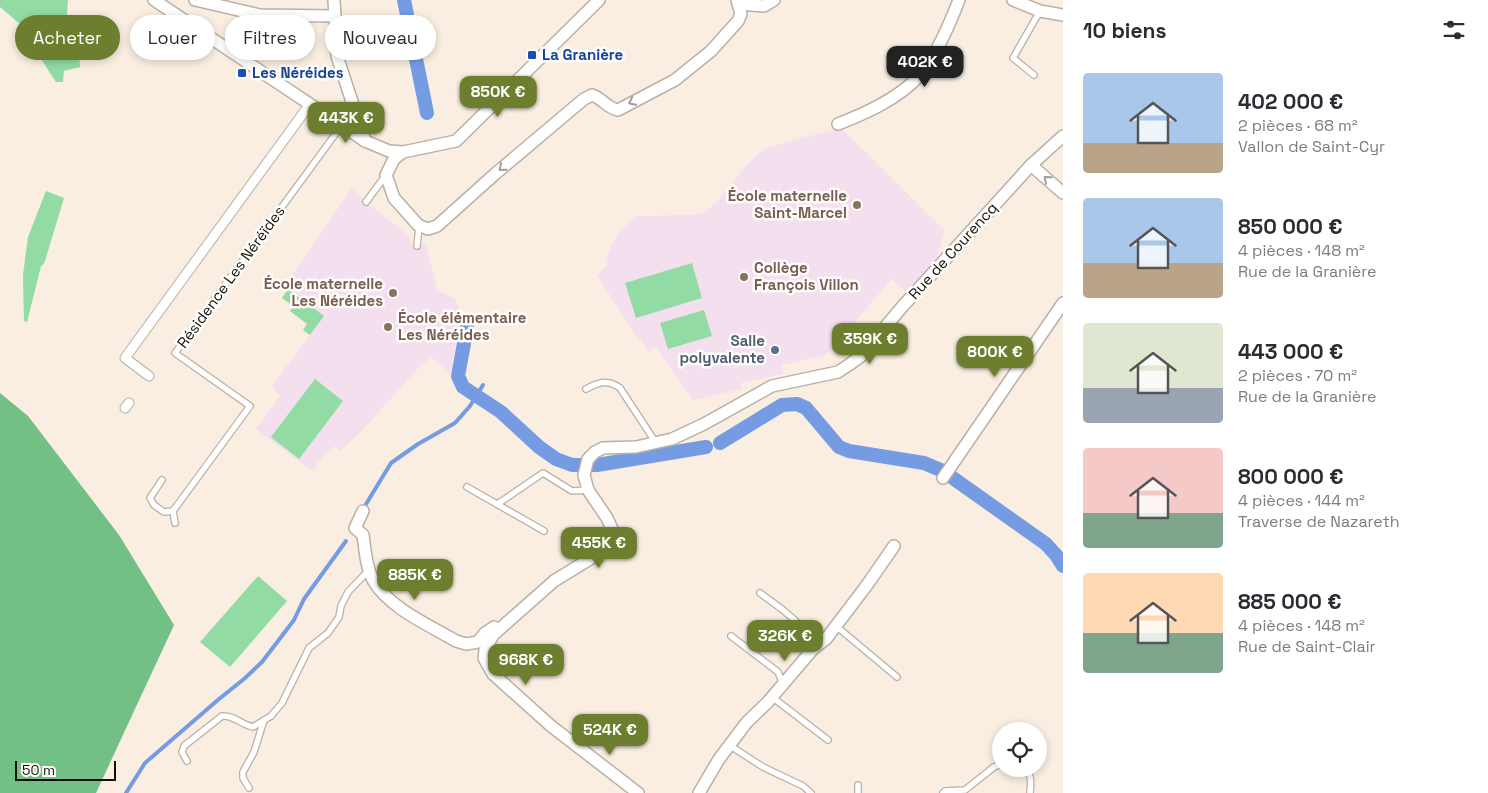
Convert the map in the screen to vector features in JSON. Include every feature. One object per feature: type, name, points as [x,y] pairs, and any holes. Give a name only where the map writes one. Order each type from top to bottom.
[{"type":"street","points":[[154,0],[365,141],[389,151],[403,152],[456,141],[599,0]]},
{"type":"street","points":[[195,0],[260,15],[325,16]]},
{"type":"street","points":[[334,0],[335,15]]},
{"type":"street","points":[[403,152],[394,159],[386,175],[394,198],[419,226],[428,229],[437,226],[584,99],[592,95],[598,97],[612,109],[618,110],[676,80],[711,51],[738,22],[741,14],[738,2],[764,6],[774,0]]},
{"type":"street","points":[[838,124],[878,107],[913,82],[936,53],[959,0]]},
{"type":"street","points":[[1017,1],[1040,11],[1063,15]]},
{"type":"street","points":[[338,60],[365,141]]},
{"type":"street","points":[[149,376],[124,358],[310,104]]},
{"type":"street","name":"Rue de Courencq","points":[[638,793],[562,735],[493,674],[484,658],[485,650],[493,635],[554,581],[606,549],[612,528],[588,490],[584,475],[588,459],[595,452],[603,448],[636,447],[672,439],[704,424],[772,386],[838,372],[850,364],[861,356],[902,307],[1031,165],[1063,136]]},
{"type":"street","points":[[1031,165],[1063,193]]},
{"type":"street","points":[[943,478],[1063,303]]},
{"type":"street","points":[[363,511],[355,528],[363,535],[369,570],[373,579],[391,602],[456,641],[466,644],[478,642],[491,628],[501,628]]},
{"type":"street","points":[[699,793],[719,759],[747,722],[772,697],[813,649],[826,639],[894,546]]},
{"type":"lane","points":[[1034,75],[1013,58],[1040,11]]},
{"type":"lane","name":"Résidence Les Néréïdes","points":[[173,511],[250,406],[175,353],[342,125]]},
{"type":"lane","points":[[366,202],[386,175]]},
{"type":"lane","points":[[417,246],[419,226]]},
{"type":"lane","points":[[586,389],[598,383],[612,383],[620,388],[656,443]]},
{"type":"lane","points":[[496,504],[543,473],[572,491],[588,490]]},
{"type":"lane","points":[[162,480],[150,498],[154,505],[164,512],[173,511],[175,524]]},
{"type":"lane","points":[[467,487],[544,530]]},
{"type":"lane","points":[[187,761],[182,752],[184,746],[222,716],[228,716],[247,726],[254,727],[271,716],[282,703],[309,648],[328,633],[339,617],[341,606],[348,592],[369,570]]},
{"type":"lane","points":[[760,593],[821,643]]},
{"type":"lane","points":[[836,626],[897,677]]},
{"type":"lane","points":[[731,636],[778,672],[783,684]]},
{"type":"lane","points":[[772,697],[828,740]]},
{"type":"lane","points":[[249,788],[243,778],[243,772],[254,752],[264,720]]},
{"type":"lane","points":[[729,745],[763,768],[803,786],[811,793]]},
{"type":"lane","points":[[943,793],[945,791],[965,790],[992,769]]},
{"type":"lane","points":[[1030,777],[1030,793]]},
{"type":"lane","points":[[858,785],[858,793]]},
{"type":"shaded area","name":"Collège François Villon","points":[[841,128],[948,234],[944,231],[937,258],[907,293],[892,279],[826,355],[782,365],[783,374],[741,383],[741,389],[693,400],[656,347],[649,352],[630,327],[597,275],[608,264],[606,258],[619,231],[637,216],[689,215],[705,212],[721,198],[747,165],[768,147]]},
{"type":"shaded area","name":"École élémentaire Les Néréides","points":[[352,188],[366,202],[409,236],[413,247],[426,243],[437,290],[456,300],[462,320],[450,374],[431,357],[421,365],[357,436],[340,451],[335,446],[326,452],[312,471],[256,429],[280,396],[272,386],[324,316],[285,286]]},
{"type":"green space","points":[[0,0],[68,0],[67,15],[15,15],[15,20],[0,7]]},
{"type":"green space","points":[[42,60],[80,60],[80,67],[64,71],[63,82],[56,82]]},
{"type":"green space","points":[[46,191],[64,198],[44,264],[41,266],[27,322],[24,321],[23,275],[28,237]]},
{"type":"green space","points":[[692,263],[702,298],[636,318],[625,283]]},
{"type":"green space","points":[[288,289],[324,316],[310,335],[303,330],[307,324],[290,311],[293,306],[282,298]]},
{"type":"green space","points":[[704,310],[712,336],[668,349],[660,323]]},
{"type":"green space","points":[[315,379],[343,401],[299,459],[271,437]]},
{"type":"green space","points":[[0,393],[28,416],[119,535],[174,625],[96,793],[0,793]]},
{"type":"green space","points":[[258,576],[287,601],[230,667],[200,642]]},
{"type":"waterway","points":[[404,0],[427,113]]},
{"type":"waterway","points":[[467,327],[458,376],[463,387],[501,412],[539,447],[556,459],[572,465],[597,465],[706,447]]},
{"type":"waterway","points":[[363,509],[391,463],[418,444],[455,423],[470,406],[483,385]]},
{"type":"waterway","points":[[720,443],[782,405],[797,404],[806,408],[839,447],[849,451],[924,463],[943,471],[1046,544],[1063,566]]},
{"type":"waterway","points":[[126,793],[145,763],[262,662],[294,620],[304,599],[346,541]]},
{"type":"place","name":"La Granière","points":[[532,55]]},
{"type":"place","name":"Les Néréides","points":[[242,73]]},
{"type":"place","name":"École maternelle Saint-Marcel","points":[[857,205]]},
{"type":"place","name":"Collège François Villon","points":[[744,277]]},
{"type":"place","name":"École maternelle Les Néréides","points":[[393,293]]},
{"type":"place","name":"École élémentaire Les Néréides","points":[[388,327]]},
{"type":"place","name":"Salle polyvalente","points":[[775,350]]}]
